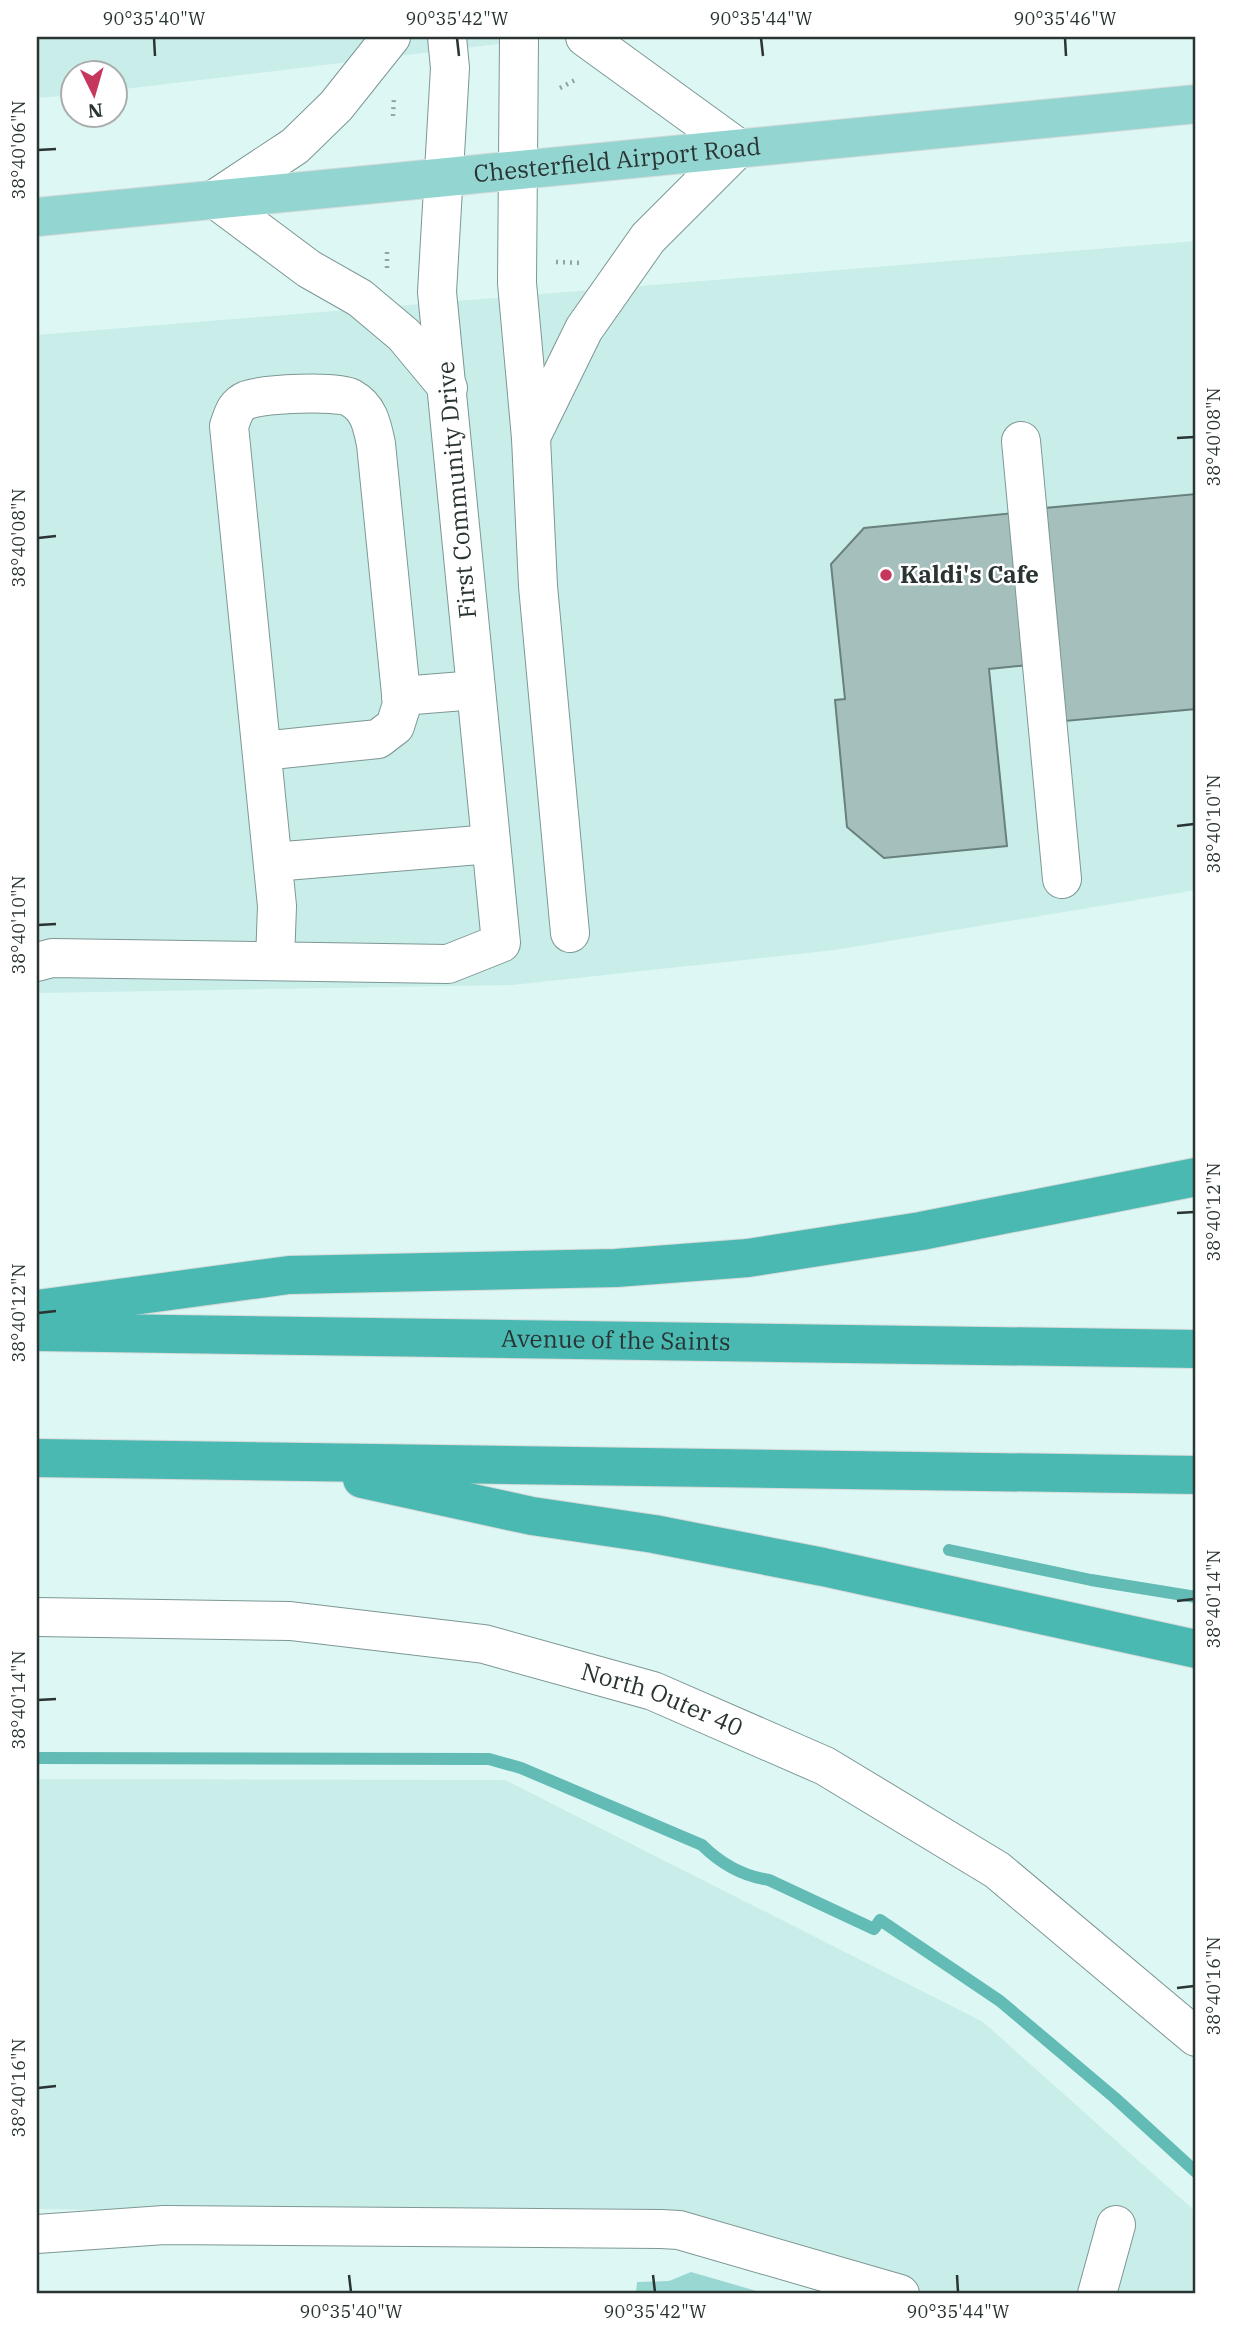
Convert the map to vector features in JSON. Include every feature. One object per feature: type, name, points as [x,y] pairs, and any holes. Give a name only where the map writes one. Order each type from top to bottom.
[{"type":"highway","points":[[37,1309],[289,1275],[616,1268],[748,1258],[921,1231],[1196,1177]]},
{"type":"highway","name":"Avenue of the Saints","points":[[37,1332],[1196,1349]]},
{"type":"highway","points":[[37,1458],[1196,1475]]},
{"type":"highway","points":[[278,1461],[533,1516],[654,1534],[823,1567],[1196,1650]]},
{"type":"main road","name":"Chesterfield Airport Road","points":[[37,217],[444,177],[519,176],[738,148],[1196,104]]},
{"type":"street","points":[[391,37],[336,106],[295,146],[215,200],[309,269],[360,298],[404,335],[447,388]]},
{"type":"street","name":"First Community Drive","points":[[275,961],[448,964],[501,943],[437,292],[450,68],[447,37]]},
{"type":"street","points":[[519,37],[517,283],[531,438],[539,600],[569,933]]},
{"type":"street","points":[[531,438],[584,329],[648,238],[738,148],[585,37]]},
{"type":"street","points":[[37,962],[52,958],[275,961],[277,906],[229,426],[235,409],[247,400],[331,391],[352,398],[369,415],[376,444],[402,704],[395,726],[378,739],[262,751]]},
{"type":"street","points":[[1021,441],[1062,879]]},
{"type":"street","points":[[401,696],[476,690]]},
{"type":"street","points":[[273,862],[491,844]]},
{"type":"street","name":"North Outer 40","points":[[37,1617],[290,1620],[484,1644],[653,1691],[825,1766],[997,1870],[1196,2037]]},
{"type":"street","points":[[37,2234],[164,2225],[532,2226],[679,2230],[900,2294]]},
{"type":"street","points":[[1097,2294],[1116,2225]]},
{"type":"path","points":[[385,277],[387,248]]},
{"type":"path","points":[[555,262],[590,263]]},
{"type":"shaded area","points":[[37,37],[556,37],[130,88],[130,60],[60,60],[60,96],[37,98]]},
{"type":"shaded area","points":[[1196,241],[1196,890],[835,950],[512,985],[37,993],[37,335]]},
{"type":"shaded area","points":[[37,1779],[505,1780],[983,2022],[1196,2212],[1196,2294],[923,2294],[675,2217],[37,2209]]},
{"type":"shaded area","points":[[691,2272],[767,2294],[636,2294],[637,2282],[669,2281]]},
{"type":"building","points":[[1196,494],[1196,709],[1065,721],[1045,508]]},
{"type":"building","points":[[1014,513],[1029,665],[989,669],[1007,846],[884,858],[847,827],[835,700],[845,699],[831,564],[864,528]]},
{"type":"waterway","points":[[949,1550],[1091,1580],[1196,1597]]},
{"type":"waterway","points":[[37,1758],[489,1759],[521,1768],[702,1845],[732,1868],[769,1880],[874,1929],[880,1920],[1000,2001],[1115,2098],[1196,2172]]},
{"type":"place","name":"Kaldi's Cafe","points":[[886,575]]}]
